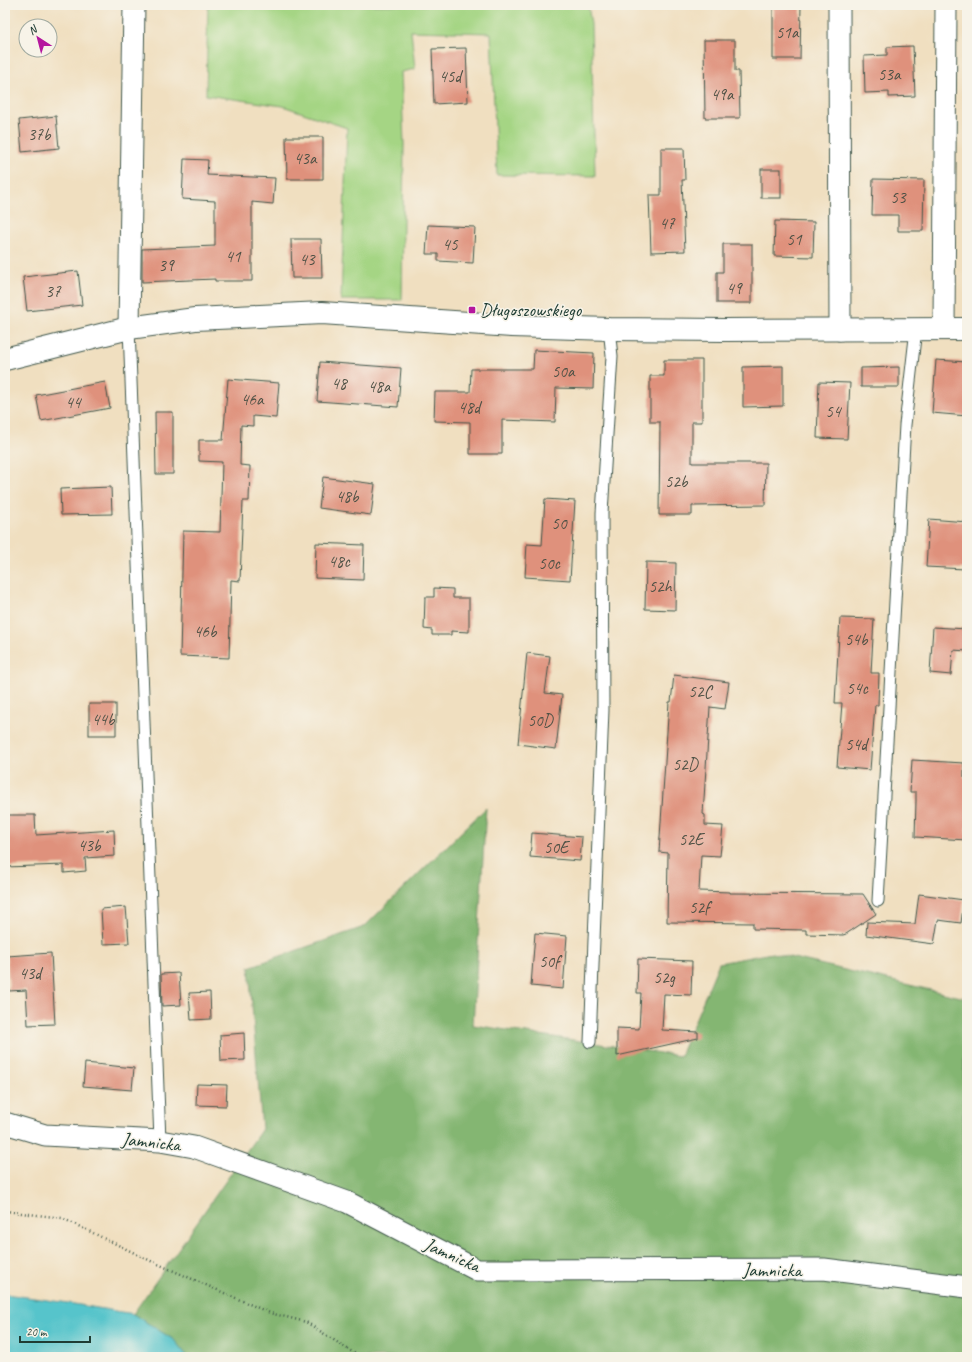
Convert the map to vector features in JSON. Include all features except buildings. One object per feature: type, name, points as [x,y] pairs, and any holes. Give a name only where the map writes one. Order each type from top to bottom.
[{"type":"street","points":[[129,328],[134,5]]},
{"type":"street","points":[[839,5],[840,330]]},
{"type":"street","points":[[944,329],[946,5]]},
{"type":"street","points":[[5,359],[129,328],[195,319],[322,313],[512,326],[609,329],[840,330],[967,328]]},
{"type":"street","name":"Jamnicka","points":[[5,1123],[45,1135],[160,1141],[194,1147],[347,1202],[477,1270],[824,1269],[967,1287]]},
{"type":"lane","points":[[129,328],[160,1141]]},
{"type":"lane","points":[[590,1042],[603,710],[602,513],[612,356],[609,329]]},
{"type":"lane","points":[[878,901],[905,426],[916,329]]},
{"type":"path","points":[[5,1211],[62,1218],[151,1262],[264,1310],[306,1322],[360,1357]]},
{"type":"green space","points":[[208,5],[588,5],[591,24],[595,176],[497,175],[491,33],[411,31],[415,69],[401,72],[404,144],[402,300],[341,300],[347,128],[283,106],[206,95]]},
{"type":"green space","points":[[486,808],[473,1025],[680,1056],[719,963],[772,953],[965,998],[961,1228],[967,1232],[967,1357],[188,1357],[174,1340],[133,1314],[262,1129],[249,967],[364,927]]},
{"type":"green space","points":[[965,998],[967,999],[967,1230],[961,1228]]},
{"type":"water","points":[[5,1294],[133,1314],[174,1340],[188,1357],[5,1357]]},
{"type":"place","name":"Długoszowskiego","points":[[472,310]]}]
